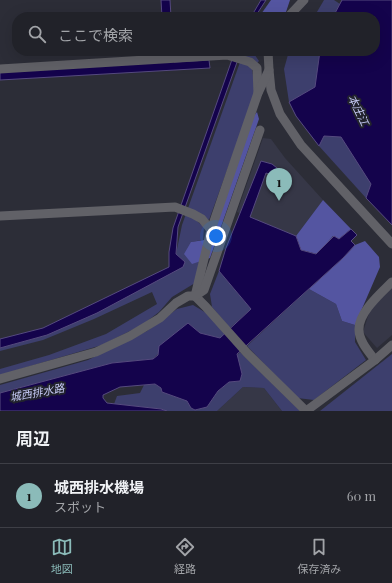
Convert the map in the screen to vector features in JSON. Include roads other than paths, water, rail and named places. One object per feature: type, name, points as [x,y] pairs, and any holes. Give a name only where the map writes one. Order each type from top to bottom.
[{"type":"street","points":[[293,12],[304,0]]},
{"type":"street","points":[[0,68],[211,56]]},
{"type":"street","points":[[231,56],[250,62],[257,68],[258,93]]},
{"type":"street","points":[[268,56],[271,90],[280,114],[301,145],[392,244]]},
{"type":"street","points":[[195,296],[211,230],[258,93],[269,70]]},
{"type":"street","points":[[0,379],[96,352],[130,336],[160,318],[176,303],[188,296],[195,296],[204,290],[260,130]]},
{"type":"street","points":[[0,216],[175,207],[193,214],[202,220],[211,230]]},
{"type":"street","points":[[375,360],[363,344],[359,331],[361,318],[368,307],[392,282]]},
{"type":"street","points":[[195,296],[246,353],[306,411],[375,360],[392,345]]},
{"type":"water","points":[[161,0],[170,0],[171,12],[162,12]]},
{"type":"water","points":[[261,0],[266,0],[258,12],[254,12]]},
{"type":"water","name":"本庄江","points":[[342,0],[392,0],[392,225],[366,198],[371,184],[341,137],[324,136],[319,146],[296,116],[289,102],[315,87],[319,56],[380,56],[380,12],[336,12]]},
{"type":"water","points":[[164,56],[173,56],[174,62],[209,60],[210,68],[0,80],[0,72],[165,62]]},
{"type":"water","points":[[233,56],[239,56],[178,227],[176,254],[185,262],[183,267],[97,313],[47,335],[0,348],[0,339],[43,328],[169,267],[169,252],[173,228]]},
{"type":"water","name":"城西排水路","points":[[261,161],[272,164],[287,176],[286,179],[266,173],[250,217],[296,236],[301,250],[316,254],[334,236],[339,239],[351,229],[357,235],[351,241],[355,245],[343,258],[237,354],[242,374],[240,381],[229,382],[218,391],[207,407],[195,410],[191,408],[187,401],[162,392],[161,388],[155,384],[120,387],[103,395],[103,398],[107,403],[167,411],[0,411],[0,393],[112,363],[153,359],[158,355],[159,346],[188,323],[200,333],[220,338],[251,309],[219,271],[226,248]]},
{"type":"place","name":"城西排水機場","points":[[279,201]]}]
